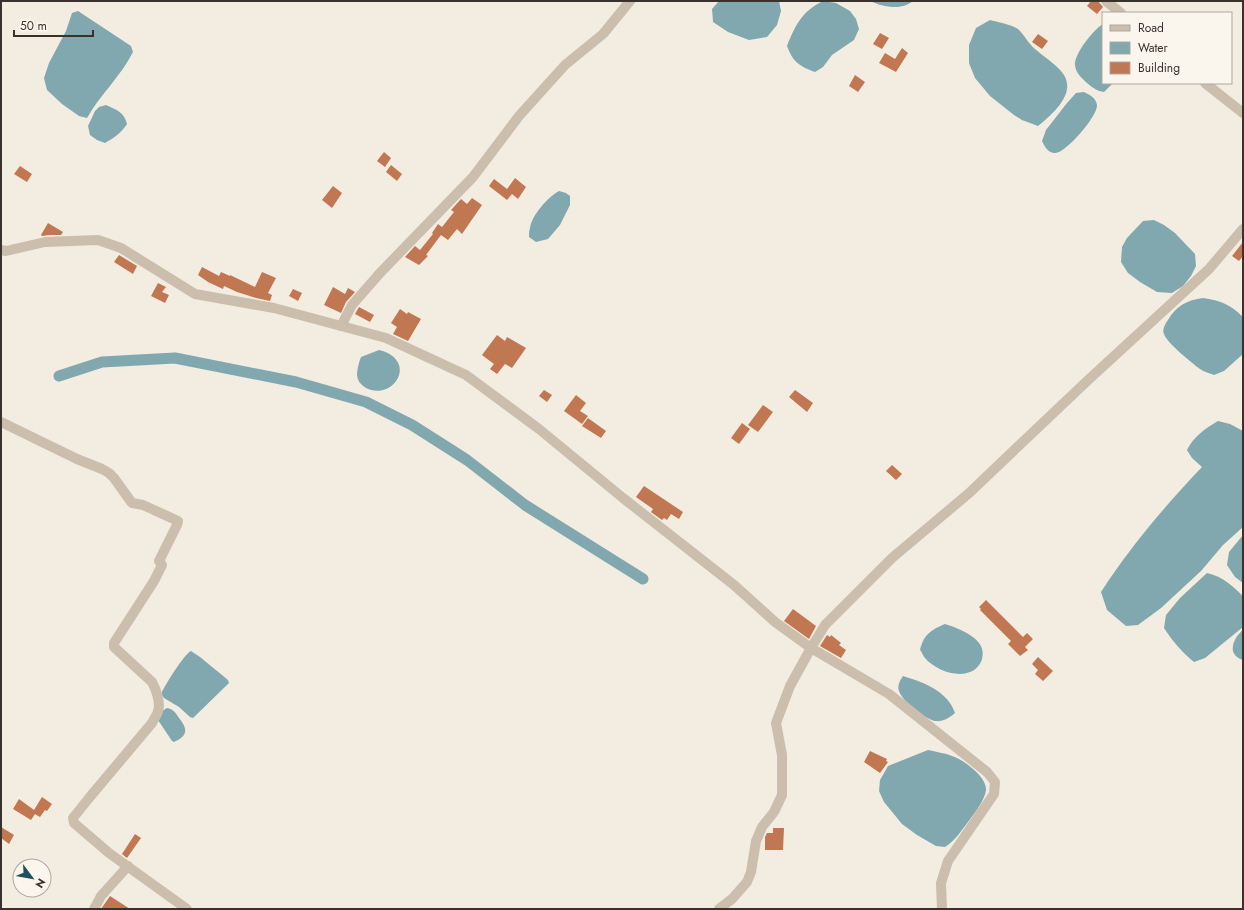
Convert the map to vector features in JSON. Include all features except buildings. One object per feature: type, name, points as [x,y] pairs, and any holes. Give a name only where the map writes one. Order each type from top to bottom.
[{"type":"street","points":[[341,326],[352,305],[380,273],[473,177],[519,116],[565,65],[603,34],[630,1]]},
{"type":"street","points":[[1106,1],[1120,12]]},
{"type":"street","points":[[1206,84],[1243,113]]},
{"type":"street","points":[[719,909],[732,899],[747,882],[751,872],[756,841],[762,827],[774,812],[782,795],[782,755],[776,723],[790,686],[825,625],[892,558],[968,494],[1088,380],[1209,269],[1243,229]]},
{"type":"street","points":[[1,250],[6,251],[45,242],[98,240],[121,248],[195,294],[274,308],[386,338],[466,375],[539,429],[629,503],[734,585],[775,622],[811,648],[889,694],[987,772],[995,782],[994,794],[948,861],[941,883],[942,909]]},
{"type":"street","points":[[1,422],[77,459],[102,469],[114,478],[132,503],[143,504],[178,521],[158,561],[162,565],[154,581],[114,643],[114,647],[152,682],[160,706],[158,712],[152,723],[73,818],[74,823],[110,853],[187,909]]},
{"type":"street","points":[[94,909],[101,896],[128,866]]},
{"type":"water","points":[[719,1],[779,1],[781,11],[777,25],[767,37],[749,40],[728,32],[713,22],[712,9]]},
{"type":"water","points":[[823,1],[836,3],[850,11],[856,19],[859,29],[854,40],[832,55],[823,67],[815,72],[797,63],[787,46],[796,26],[804,14]]},
{"type":"water","points":[[870,1],[913,1],[903,6],[892,7]]},
{"type":"water","points":[[78,11],[131,46],[133,52],[123,69],[98,101],[87,118],[79,116],[62,104],[47,90],[44,78],[49,63],[66,31],[72,13]]},
{"type":"water","points":[[990,20],[1017,28],[1038,52],[1061,71],[1066,79],[1066,94],[1062,101],[1051,115],[1038,126],[1022,120],[1014,115],[990,96],[975,78],[969,63],[969,45],[976,28]]},
{"type":"water","points":[[1102,25],[1102,84],[1112,84],[1104,92],[1095,89],[1087,83],[1078,73],[1075,65],[1078,55],[1085,42]]},
{"type":"water","points":[[1084,92],[1095,100],[1097,105],[1096,110],[1087,125],[1073,141],[1060,152],[1050,152],[1042,141],[1046,130],[1076,93]]},
{"type":"water","points":[[106,105],[122,114],[127,124],[117,135],[105,143],[90,135],[88,126],[95,111],[99,107]]},
{"type":"water","points":[[559,191],[570,196],[570,205],[560,225],[548,239],[536,242],[529,237],[531,223],[541,207],[550,197]]},
{"type":"water","points":[[1154,220],[1175,233],[1195,254],[1196,266],[1191,276],[1183,286],[1172,293],[1157,292],[1140,282],[1128,273],[1121,262],[1122,247],[1127,238],[1143,221]]},
{"type":"water","points":[[1203,298],[1215,300],[1225,304],[1234,309],[1243,317],[1243,354],[1224,371],[1214,375],[1202,370],[1186,358],[1169,342],[1163,332],[1166,323],[1178,307],[1192,300]]},
{"type":"water","points":[[379,350],[394,357],[400,369],[396,381],[390,387],[377,391],[368,389],[360,383],[357,373],[361,357]]},
{"type":"water","points":[[1218,421],[1230,424],[1243,431],[1243,527],[1223,545],[1201,571],[1161,608],[1138,625],[1126,626],[1107,610],[1101,592],[1148,527],[1202,467],[1192,458],[1187,450],[1197,437]]},
{"type":"water","points":[[1243,535],[1243,583],[1235,577],[1227,565],[1229,552]]},
{"type":"water","points":[[1207,573],[1223,579],[1243,596],[1243,627],[1205,658],[1194,662],[1178,646],[1164,628],[1166,615],[1180,598]]},
{"type":"water","points":[[945,624],[965,632],[977,640],[981,646],[983,652],[982,659],[974,670],[964,674],[958,674],[940,669],[929,662],[920,650],[926,636],[936,628]]},
{"type":"water","points":[[1243,630],[1243,660],[1234,654],[1233,646],[1236,637]]},
{"type":"water","points":[[191,651],[228,680],[229,683],[193,718],[164,698],[161,694],[179,664]]},
{"type":"water","points":[[903,676],[934,688],[947,699],[952,705],[955,713],[941,721],[935,721],[920,713],[904,700],[898,689]]},
{"type":"water","points":[[167,708],[171,709],[175,713],[185,729],[184,735],[179,740],[174,742],[158,720],[162,711]]},
{"type":"water","points":[[928,750],[949,755],[963,761],[983,780],[986,790],[979,807],[958,836],[945,847],[936,846],[902,824],[884,802],[879,791],[880,780],[888,766]]},
{"type":"waterway","points":[[59,376],[102,362],[175,358],[296,382],[366,402],[412,425],[467,460],[525,505],[643,579]]}]
